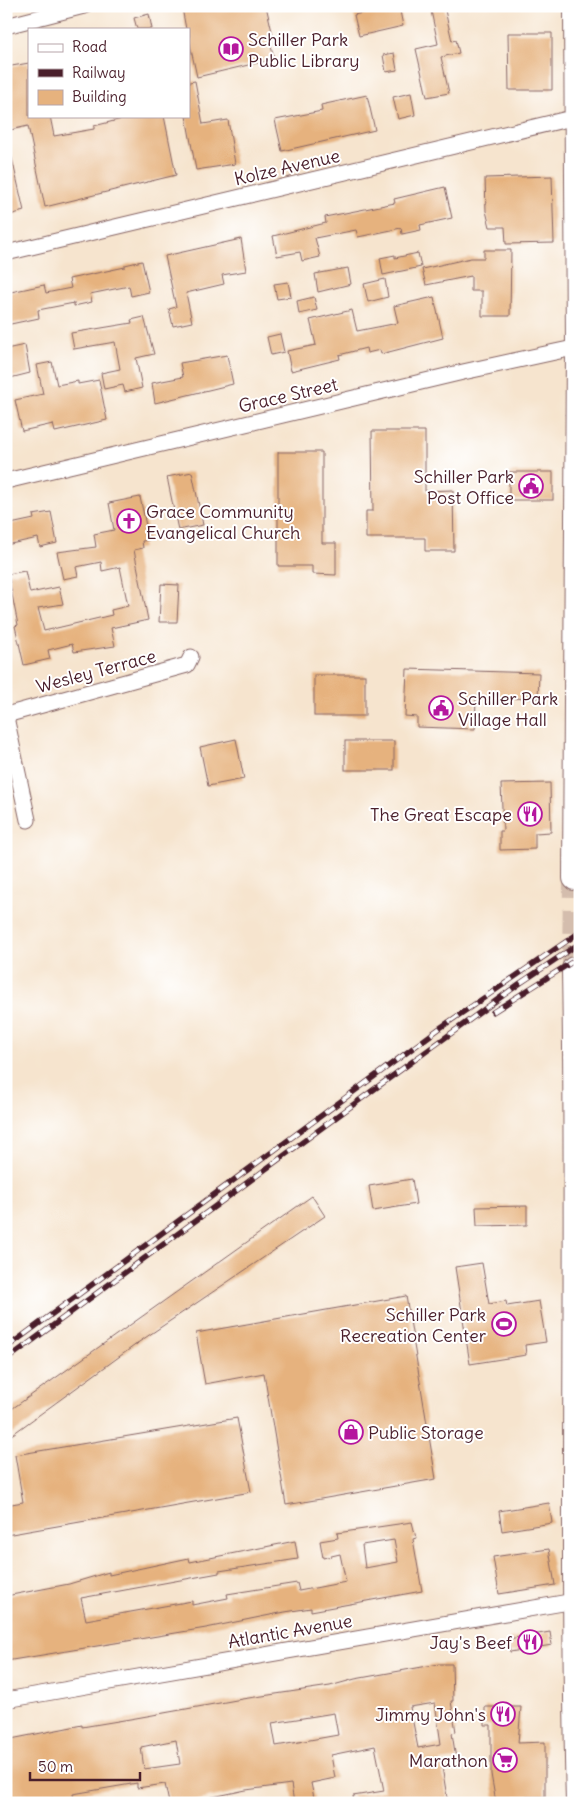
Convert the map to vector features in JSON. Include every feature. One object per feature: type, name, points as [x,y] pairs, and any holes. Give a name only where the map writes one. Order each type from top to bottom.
[{"type":"main road","points":[[575,878],[579,298],[576,6]]},
{"type":"main road","points":[[574,969],[579,1159],[578,1803]]},
{"type":"street","points":[[6,26],[84,6]]},
{"type":"street","name":"Kolze Avenue","points":[[6,253],[576,117]]},
{"type":"street","name":"Grace Street","points":[[6,481],[463,372],[578,348]]},
{"type":"street","name":"Wesley Terrace","points":[[6,716],[187,666],[190,657]]},
{"type":"street","points":[[6,716],[28,820]]},
{"type":"street","name":"Atlantic Avenue","points":[[6,1700],[577,1600]]},
{"type":"building","name":"Schiller Park Public Library","points":[[190,6],[266,6],[273,36],[269,37],[274,59],[197,77],[190,45],[190,28],[186,28],[182,8]]},
{"type":"building","points":[[374,6],[399,6],[403,26],[359,36],[354,15],[375,10]]},
{"type":"building","points":[[430,6],[444,6],[452,41],[456,40],[459,53],[441,57],[449,93],[427,97],[416,49],[438,44]]},
{"type":"building","points":[[149,14],[152,28],[137,28],[134,18]]},
{"type":"building","points":[[508,33],[552,33],[552,90],[509,90]]},
{"type":"building","points":[[394,53],[397,70],[386,72],[383,55]]},
{"type":"building","points":[[28,63],[28,118],[50,118],[54,136],[94,129],[94,126],[126,118],[164,118],[176,175],[45,207],[28,126],[6,131],[6,67]]},
{"type":"building","points":[[195,81],[203,124],[228,120],[235,164],[196,170],[186,118],[190,118],[190,82]]},
{"type":"building","points":[[411,93],[415,115],[398,119],[393,97]]},
{"type":"building","points":[[367,95],[375,130],[282,151],[275,120],[322,111],[321,105]]},
{"type":"building","points":[[6,154],[11,154],[24,211],[6,216]]},
{"type":"building","points":[[552,176],[554,243],[506,244],[505,227],[490,227],[486,211],[485,178]]},
{"type":"building","points":[[445,187],[452,218],[420,225],[421,230],[402,234],[401,228],[358,237],[356,230],[315,238],[320,257],[302,261],[300,252],[277,256],[273,236],[326,223],[325,217],[395,203],[394,199]]},
{"type":"building","points":[[241,239],[246,271],[222,275],[224,284],[186,293],[192,322],[173,326],[169,309],[176,307],[165,256]]},
{"type":"building","points":[[484,250],[511,250],[510,316],[482,316],[482,291],[471,291],[471,276],[426,285],[422,269],[471,258],[484,258]]},
{"type":"building","points":[[418,253],[421,267],[383,275],[380,258],[395,255],[395,258]]},
{"type":"building","points":[[142,261],[149,292],[131,296],[129,286],[90,294],[92,302],[74,306],[74,303],[38,310],[39,318],[6,325],[6,293],[44,285],[46,293],[71,288],[69,279],[125,267],[125,265]]},
{"type":"building","points":[[348,268],[351,284],[318,292],[315,274]]},
{"type":"building","points":[[385,279],[388,297],[368,302],[364,284]]},
{"type":"building","points":[[288,282],[291,297],[277,299],[274,284]]},
{"type":"building","points":[[314,297],[317,310],[299,314],[297,301]]},
{"type":"building","points":[[434,297],[443,338],[381,354],[380,350],[367,353],[366,348],[339,355],[340,359],[291,371],[287,351],[316,345],[310,320],[352,310],[357,331],[398,323],[394,306]]},
{"type":"building","points":[[144,317],[154,354],[136,358],[142,388],[125,392],[123,385],[104,389],[101,373],[120,369],[115,342],[74,349],[71,333],[132,323],[131,320]]},
{"type":"building","points":[[280,334],[284,352],[271,355],[267,337]]},
{"type":"building","points":[[25,345],[30,373],[6,379],[6,349]]},
{"type":"building","points":[[227,355],[233,384],[155,403],[152,383],[183,377],[180,363]]},
{"type":"building","points":[[52,362],[57,385],[99,380],[107,420],[55,432],[53,424],[22,431],[15,400],[43,394],[37,365]]},
{"type":"building","points":[[372,431],[425,431],[425,491],[453,490],[454,551],[425,551],[425,538],[366,538],[366,511],[373,511]]},
{"type":"building","points":[[278,452],[322,452],[322,543],[336,543],[336,575],[312,574],[312,566],[278,566]]},
{"type":"building","points":[[192,472],[203,525],[178,530],[167,477]]},
{"type":"building","name":"Schiller Park Post Office","points":[[509,472],[553,472],[553,500],[509,500]]},
{"type":"building","points":[[140,497],[149,540],[142,541],[143,548],[134,550],[148,620],[111,628],[115,646],[74,652],[72,644],[48,650],[50,659],[24,665],[15,626],[18,625],[8,574],[25,571],[30,593],[59,587],[63,604],[38,608],[44,631],[112,615],[111,610],[128,606],[120,567],[102,571],[101,562],[76,567],[78,576],[63,579],[57,552],[96,547],[94,534],[114,530],[109,503]]},
{"type":"building","points":[[51,512],[57,543],[40,547],[38,538],[6,545],[6,525],[34,519],[33,515]]},
{"type":"building","points":[[161,584],[179,585],[177,622],[159,622]]},
{"type":"building","name":"Schiller Park Village Hall","points":[[407,669],[539,673],[538,699],[476,697],[475,729],[417,727],[417,717],[405,716]]},
{"type":"building","points":[[314,675],[365,675],[365,716],[314,716]]},
{"type":"building","points":[[236,739],[244,779],[208,786],[200,747]]},
{"type":"building","points":[[345,741],[394,741],[394,770],[345,770]]},
{"type":"building","name":"The Great Escape","points":[[550,783],[551,832],[535,833],[535,849],[500,850],[500,831],[503,831],[501,784]]},
{"type":"building","points":[[412,1179],[416,1204],[373,1211],[369,1186]]},
{"type":"building","points":[[312,1196],[325,1216],[136,1344],[138,1343],[6,1439],[6,1413]]},
{"type":"building","points":[[527,1206],[527,1225],[477,1226],[476,1207]]},
{"type":"building","name":"Schiller Park Recreation Center","points":[[482,1263],[489,1304],[506,1301],[507,1306],[539,1301],[546,1342],[525,1345],[526,1355],[470,1364],[455,1267]]},
{"type":"building","name":"Public Storage","points":[[406,1296],[436,1479],[286,1505],[264,1373],[205,1384],[196,1333]]},
{"type":"building","points":[[237,1418],[251,1492],[6,1535],[6,1505],[23,1502],[15,1455]]},
{"type":"building","points":[[549,1503],[552,1523],[502,1531],[499,1511]]},
{"type":"building","points":[[412,1522],[416,1538],[413,1539],[422,1591],[311,1611],[311,1608],[285,1612],[206,1628],[6,1661],[6,1596],[69,1584],[109,1572],[109,1575],[189,1558],[190,1562],[295,1541],[298,1559],[219,1571],[219,1573],[81,1598],[86,1620],[192,1601],[192,1605],[228,1598],[227,1594],[297,1583],[299,1591],[346,1582],[340,1554],[323,1558],[320,1541],[338,1538],[337,1533]],"holes":[[[394,1540],[398,1562],[365,1568],[362,1545]]]},
{"type":"building","points":[[549,1549],[555,1585],[499,1594],[493,1557]]},
{"type":"building","name":"Jay's Beef","points":[[550,1632],[552,1645],[510,1652],[508,1639]]},
{"type":"building","points":[[439,1664],[452,1664],[453,1701],[451,1701],[456,1732],[452,1733],[456,1759],[441,1761],[448,1803],[354,1803],[353,1796],[384,1791],[375,1746],[331,1755],[335,1778],[311,1783],[315,1803],[294,1803],[291,1784],[246,1790],[184,1803],[169,1803],[165,1784],[137,1788],[137,1783],[73,1794],[74,1800],[54,1803],[53,1798],[6,1803],[6,1740],[82,1725],[82,1727],[242,1699],[330,1686],[355,1679]],"holes":[[[435,1703],[441,1744],[418,1748],[410,1707]],[[334,1713],[338,1735],[276,1746],[272,1723]],[[176,1740],[180,1764],[144,1769],[141,1747]]]},
{"type":"building","points":[[485,1707],[521,1707],[518,1743],[545,1742],[545,1797],[516,1797],[517,1803],[496,1803],[491,1774],[491,1725],[485,1725]]},
{"type":"tunnel","points":[[574,969],[575,878]]},
{"type":"railway","points":[[6,1348],[440,1028],[580,932]]},
{"type":"railway","points":[[6,1360],[519,984],[580,943]]},
{"type":"railway","points":[[493,1012],[580,957]]},
{"type":"place","name":"Schiller Park Public Library","points":[[231,49]]},
{"type":"place","name":"Schiller Park Post Office","points":[[531,486]]},
{"type":"place","name":"Grace Community Evangelical Church","points":[[129,521]]},
{"type":"place","name":"Schiller Park Village Hall","points":[[441,708]]},
{"type":"place","name":"The Great Escape","points":[[530,814]]},
{"type":"place","name":"Schiller Park Recreation Center","points":[[504,1324]]},
{"type":"place","name":"Public Storage","points":[[351,1432]]},
{"type":"place","name":"Jay's Beef","points":[[530,1642]]},
{"type":"place","name":"Jimmy John's","points":[[503,1714]]},
{"type":"place","name":"Marathon","points":[[505,1760]]}]
